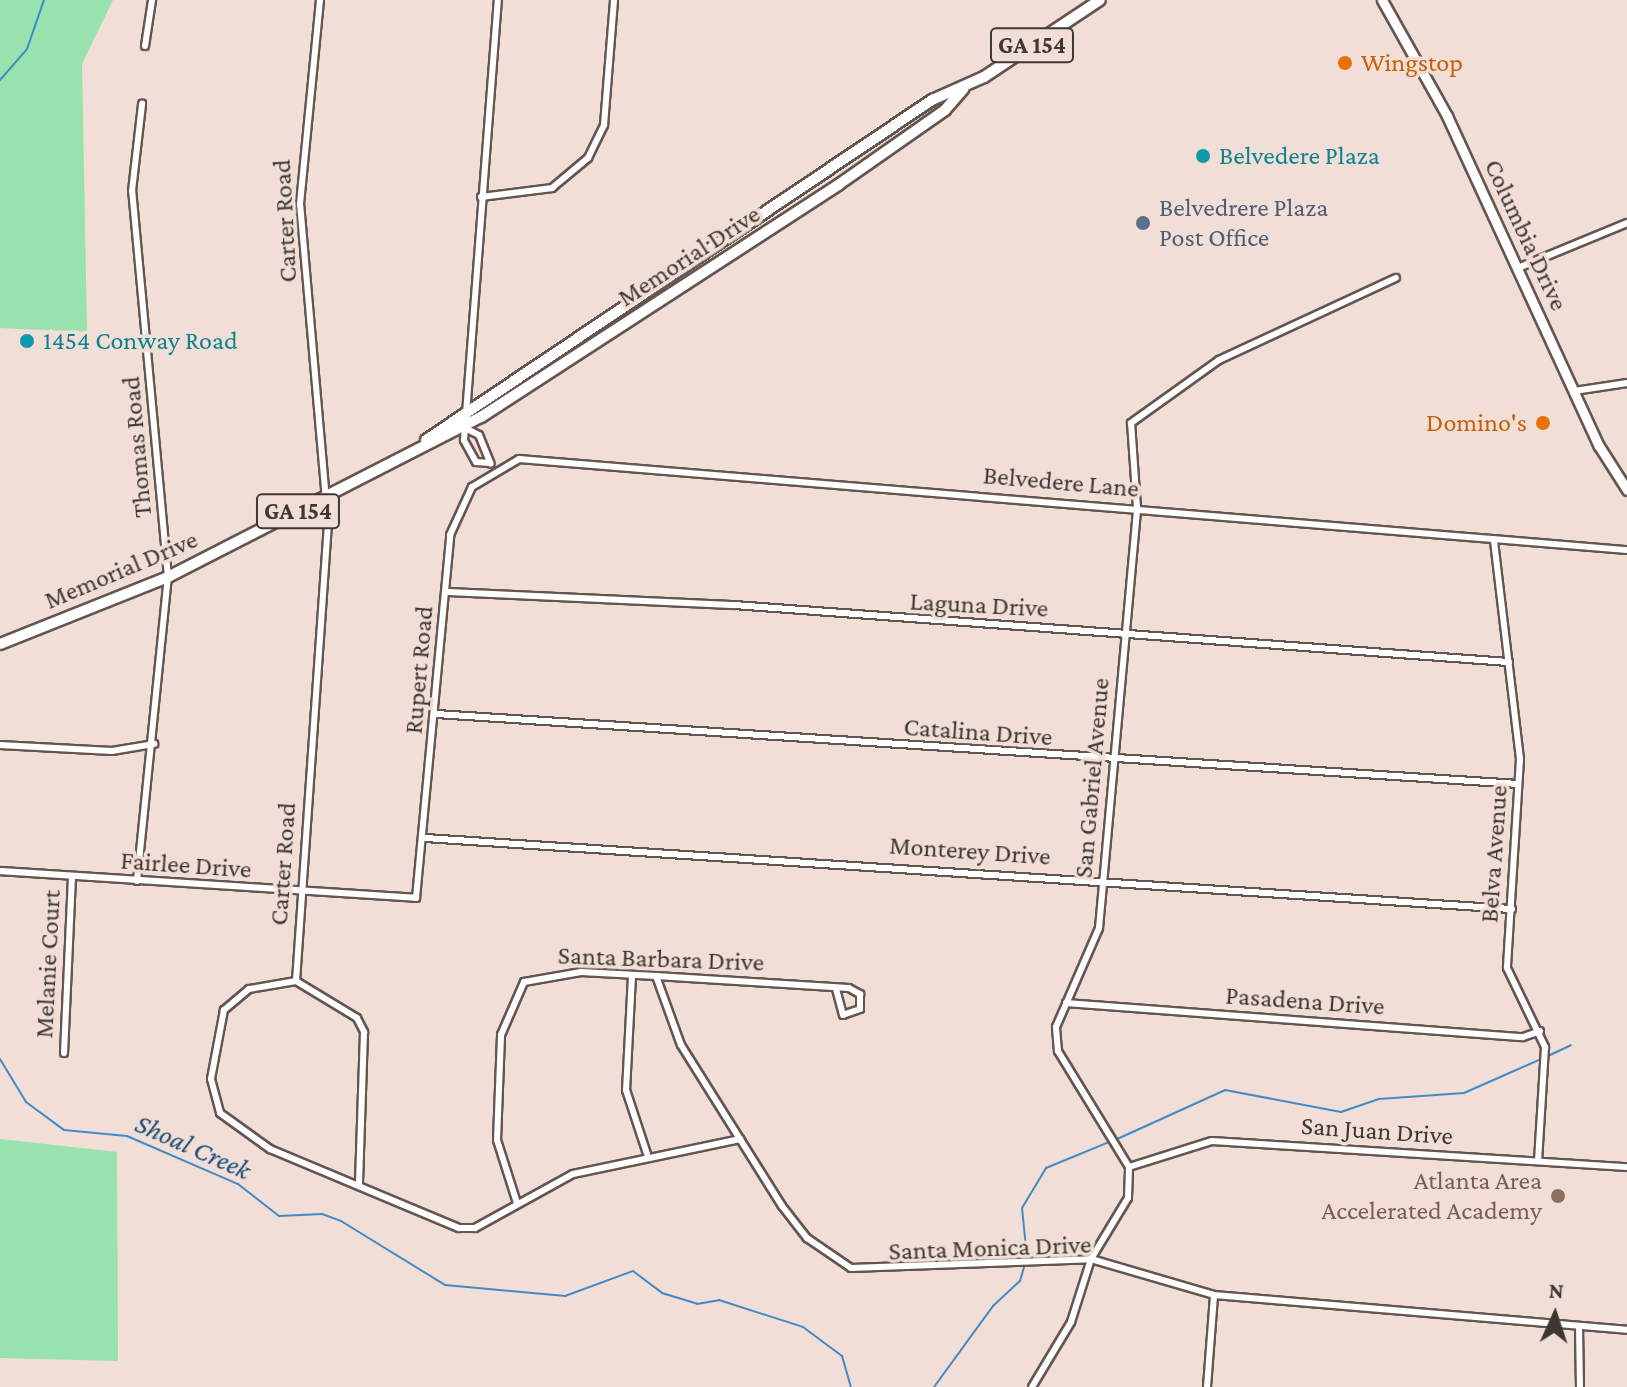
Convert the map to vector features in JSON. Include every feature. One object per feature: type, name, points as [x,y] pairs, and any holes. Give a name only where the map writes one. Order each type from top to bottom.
[{"type":"main road","name":"Memorial Drive","points":[[0,644],[168,577],[328,496],[426,440],[466,408],[932,100],[963,89],[1100,0]]},
{"type":"main road","name":"Columbia Drive","points":[[1382,0],[1433,88],[1574,391],[1627,490]]},
{"type":"main road","name":"Memorial Drive","points":[[426,440],[466,427],[838,185],[945,110],[963,89]]},
{"type":"street","points":[[145,46],[152,0]]},
{"type":"street","name":"Carter Road","points":[[296,981],[328,496],[300,211],[299,155],[320,0]]},
{"type":"street","points":[[490,463],[476,462],[464,440],[498,0]]},
{"type":"street","points":[[481,197],[552,188],[588,158],[604,125],[614,0]]},
{"type":"street","name":"Thomas Road","points":[[137,881],[154,744],[168,577],[132,191],[142,104]]},
{"type":"street","points":[[1518,268],[1627,223]]},
{"type":"street","name":"San Gabriel Avenue","points":[[1129,1167],[1058,1051],[1066,1003],[1090,959],[1102,881],[1137,508],[1131,423],[1219,360],[1396,278]]},
{"type":"street","points":[[1574,391],[1627,383]]},
{"type":"street","points":[[466,427],[479,435],[495,470]]},
{"type":"street","name":"Belvedere Lane","points":[[495,470],[549,456],[1494,541],[1627,550]]},
{"type":"street","name":"Rupert Road","points":[[416,898],[425,838],[446,592],[458,508],[495,470]]},
{"type":"street","name":"Belva Avenue","points":[[1494,541],[1509,662],[1518,784],[1507,968],[1540,1031],[1547,1073],[1538,1161]]},
{"type":"street","name":"Laguna Drive","points":[[446,592],[1509,662]]},
{"type":"street","name":"Catalina Drive","points":[[436,714],[1114,762],[1518,784]]},
{"type":"street","points":[[0,745],[112,751],[154,744]]},
{"type":"street","name":"Monterey Drive","points":[[425,838],[1512,909]]},
{"type":"street","name":"Fairlee Drive","points":[[0,871],[301,894],[416,898]]},
{"type":"street","name":"Melanie Court","points":[[64,1053],[72,878]]},
{"type":"street","name":"Santa Barbara Drive","points":[[517,1203],[497,1140],[501,1035],[512,998],[542,975],[656,976],[836,988]]},
{"type":"street","points":[[632,976],[626,1090],[647,1154]]},
{"type":"street","name":"Santa Monica Drive","points":[[656,976],[681,1045],[740,1139],[807,1238],[851,1268],[1091,1259],[1214,1295],[1627,1330]]},
{"type":"street","points":[[359,1185],[364,1032],[357,1018],[296,981],[249,989],[224,1010],[211,1095],[243,1135],[359,1185],[459,1228],[475,1228],[573,1174],[647,1154],[740,1139]]},
{"type":"street","points":[[836,988],[855,990],[860,1009],[843,1015],[836,988]]},
{"type":"street","name":"Pasadena Drive","points":[[1066,1003],[1523,1037],[1540,1031]]},
{"type":"street","name":"San Juan Drive","points":[[1129,1167],[1212,1141],[1627,1167]]},
{"type":"street","points":[[1032,1387],[1071,1322],[1091,1259],[1128,1198],[1129,1167]]},
{"type":"street","points":[[1207,1387],[1214,1295]]},
{"type":"street","points":[[1579,1326],[1580,1387]]},
{"type":"green space","points":[[0,0],[113,0],[82,64],[87,332],[0,328]]},
{"type":"green space","points":[[0,1139],[117,1152],[118,1361],[0,1358]]},
{"type":"waterway","points":[[0,80],[27,49],[44,0]]},
{"type":"waterway","points":[[1550,1055],[1571,1045]]},
{"type":"waterway","name":"Shoal Creek","points":[[0,1059],[26,1102],[64,1130],[127,1136],[238,1184],[279,1216],[322,1214],[341,1221],[445,1285],[565,1296],[633,1271],[662,1293],[697,1304],[719,1300],[803,1327],[842,1356],[851,1387]]},
{"type":"waterway","points":[[1115,1140],[1225,1090],[1341,1112],[1379,1099],[1464,1093],[1541,1059]]},
{"type":"waterway","points":[[1027,1258],[1022,1208],[1046,1168],[1109,1142]]},
{"type":"waterway","points":[[934,1387],[993,1306],[1020,1281],[1025,1264]]},
{"type":"place","name":"Wingstop","points":[[1345,63]]},
{"type":"place","name":"Belvedere Plaza","points":[[1203,156]]},
{"type":"place","name":"Belvedrere Plaza Post Office","points":[[1143,223]]},
{"type":"place","name":"1454 Conway Road","points":[[27,341]]},
{"type":"place","name":"Domino's","points":[[1543,423]]},
{"type":"place","name":"Atlanta Area Accelerated Academy","points":[[1558,1196]]}]
